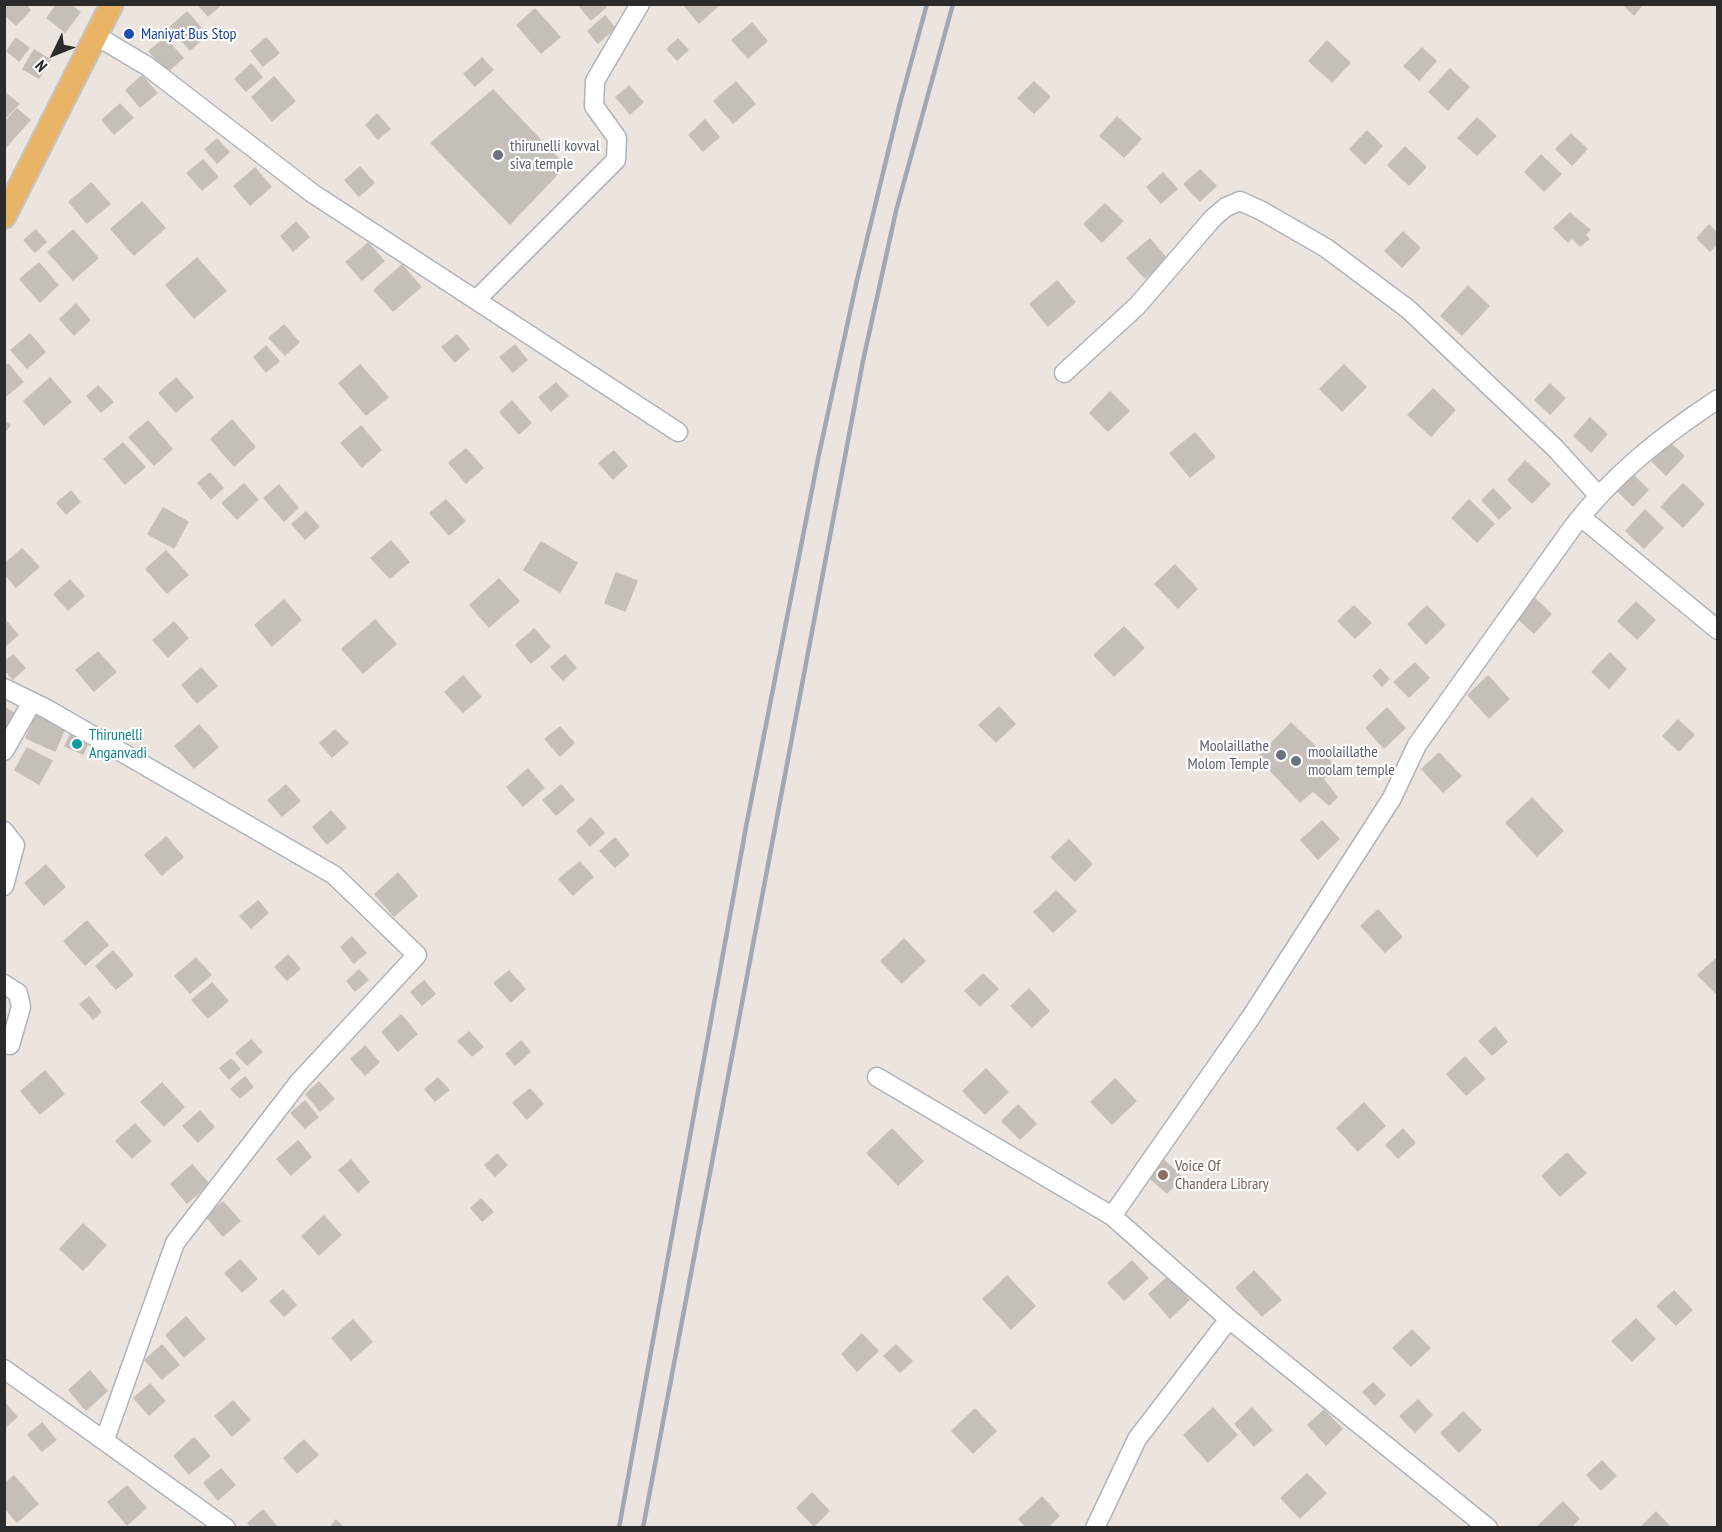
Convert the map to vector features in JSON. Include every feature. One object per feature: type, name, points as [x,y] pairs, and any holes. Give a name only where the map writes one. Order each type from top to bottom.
[{"type":"main road","points":[[4,217],[112,4]]},
{"type":"street","points":[[476,300],[616,160],[617,138],[594,106],[595,81],[640,4]]},
{"type":"street","points":[[95,35],[147,66],[312,193],[678,432]]},
{"type":"street","points":[[1064,373],[1137,306],[1213,218],[1226,207],[1240,201],[1326,248],[1408,309],[1555,448],[1598,495]]},
{"type":"street","points":[[1112,1216],[1251,1017],[1392,798],[1417,745],[1581,517],[1598,495],[1658,439],[1718,399]]},
{"type":"street","points":[[1581,517],[1718,630]]},
{"type":"street","points":[[4,688],[334,875],[417,955],[299,1082],[176,1243],[105,1440]]},
{"type":"street","points":[[4,751],[32,702]]},
{"type":"street","points":[[4,831],[15,845],[4,886]]},
{"type":"street","points":[[4,984],[18,993],[21,1007],[10,1045],[4,1044]]},
{"type":"street","points":[[877,1077],[1112,1216],[1229,1319],[1488,1527]]},
{"type":"street","points":[[1095,1527],[1137,1439],[1229,1319]]},
{"type":"street","points":[[4,1369],[226,1527]]},
{"type":"building","points":[[4,4],[25,4],[30,10],[16,25],[4,14]]},
{"type":"building","points":[[57,4],[69,4],[80,12],[65,32],[47,18]]},
{"type":"building","points":[[198,4],[222,4],[208,16]]},
{"type":"building","points":[[578,4],[604,4],[606,7],[591,20]]},
{"type":"building","points":[[683,4],[717,4],[718,6],[699,23]]},
{"type":"building","points":[[1623,4],[1643,4],[1634,15]]},
{"type":"building","points":[[535,9],[560,37],[541,53],[517,25]]},
{"type":"building","points":[[187,12],[207,35],[190,50],[170,27]]},
{"type":"building","points":[[605,16],[615,28],[598,43],[588,31]]},
{"type":"building","points":[[752,23],[767,41],[748,58],[732,40]]},
{"type":"building","points":[[16,38],[29,48],[19,61],[7,51]]},
{"type":"building","points":[[165,38],[183,58],[167,72],[149,51]]},
{"type":"building","points":[[266,38],[279,53],[263,66],[251,51]]},
{"type":"building","points":[[678,39],[688,50],[677,60],[667,49]]},
{"type":"building","points":[[1327,41],[1350,63],[1332,82],[1309,61]]},
{"type":"building","points":[[1422,48],[1436,61],[1419,80],[1404,66]]},
{"type":"building","points":[[34,50],[50,60],[39,78],[23,69]]},
{"type":"building","points":[[482,58],[493,70],[475,86],[464,74]]},
{"type":"building","points":[[251,64],[262,77],[246,91],[235,79]]},
{"type":"building","points":[[1450,69],[1469,87],[1448,110],[1429,92]]},
{"type":"building","points":[[142,76],[157,93],[140,107],[126,90]]},
{"type":"building","points":[[274,77],[295,101],[272,121],[252,97]]},
{"type":"building","points":[[736,82],[755,104],[733,123],[714,101]]},
{"type":"building","points":[[1034,82],[1050,97],[1034,113],[1018,98]]},
{"type":"building","points":[[629,86],[643,102],[630,114],[616,97]]},
{"type":"building","name":"thirunelli kovval siva temple","points":[[493,90],[565,166],[510,224],[431,143]]},
{"type":"building","points":[[4,92],[19,104],[4,119]]},
{"type":"building","points":[[120,104],[133,118],[114,134],[102,120]]},
{"type":"building","points":[[17,109],[30,120],[4,149],[4,123]]},
{"type":"building","points":[[377,114],[390,129],[378,139],[366,125]]},
{"type":"building","points":[[1117,117],[1141,139],[1124,157],[1100,136]]},
{"type":"building","points":[[1477,118],[1496,136],[1477,155],[1458,138]]},
{"type":"building","points":[[705,120],[719,137],[703,151],[689,135]]},
{"type":"building","points":[[1367,131],[1382,146],[1365,164],[1350,149]]},
{"type":"building","points":[[1571,134],[1587,149],[1572,165],[1556,149]]},
{"type":"building","points":[[217,139],[229,152],[217,163],[205,149]]},
{"type":"building","points":[[1405,147],[1426,167],[1409,185],[1388,165]]},
{"type":"building","points":[[1541,155],[1561,174],[1544,191],[1525,172]]},
{"type":"building","points":[[203,160],[218,177],[202,190],[187,173]]},
{"type":"building","points":[[360,167],[374,183],[359,196],[345,180]]},
{"type":"building","points":[[255,168],[271,187],[250,205],[234,186]]},
{"type":"building","points":[[1200,170],[1216,186],[1200,201],[1184,184]]},
{"type":"building","points":[[1163,173],[1177,189],[1161,203],[1147,187]]},
{"type":"building","points":[[91,183],[110,204],[87,223],[69,202]]},
{"type":"building","points":[[142,202],[165,228],[134,255],[111,229]]},
{"type":"building","points":[[1105,204],[1123,221],[1102,242],[1084,224]]},
{"type":"building","points":[[1570,213],[1590,230],[1585,235],[1589,239],[1580,246],[1572,238],[1568,242],[1554,228]]},
{"type":"building","points":[[296,222],[309,237],[293,251],[281,236]]},
{"type":"building","points":[[1709,225],[1718,234],[1718,243],[1710,251],[1697,238]]},
{"type":"building","points":[[36,230],[46,242],[35,252],[24,240]]},
{"type":"building","points":[[73,230],[98,258],[73,280],[48,252]]},
{"type":"building","points":[[1403,232],[1420,248],[1402,267],[1385,251]]},
{"type":"building","points":[[1150,239],[1167,259],[1145,278],[1127,258]]},
{"type":"building","points":[[368,243],[384,261],[362,280],[346,262]]},
{"type":"building","points":[[197,258],[226,291],[194,318],[166,285]]},
{"type":"building","points":[[39,263],[58,285],[40,302],[20,279]]},
{"type":"building","points":[[402,265],[421,287],[393,311],[374,290]]},
{"type":"building","points":[[1057,281],[1075,302],[1048,326],[1030,304]]},
{"type":"building","points":[[1468,286],[1489,306],[1462,335],[1441,316]]},
{"type":"building","points":[[76,304],[90,320],[74,335],[60,319]]},
{"type":"building","points":[[284,325],[299,342],[285,355],[269,338]]},
{"type":"building","points":[[30,334],[45,352],[27,368],[11,350]]},
{"type":"building","points":[[457,335],[469,349],[455,362],[442,347]]},
{"type":"building","points":[[515,345],[527,360],[513,372],[500,357]]},
{"type":"building","points":[[266,346],[279,361],[266,372],[254,357]]},
{"type":"building","points":[[8,364],[23,382],[6,396],[4,367]]},
{"type":"building","points":[[360,365],[388,397],[366,415],[339,383]]},
{"type":"building","points":[[1344,365],[1366,387],[1342,411],[1320,389]]},
{"type":"building","points":[[50,378],[71,402],[44,425],[24,401]]},
{"type":"building","points":[[176,378],[193,397],[176,412],[159,393]]},
{"type":"building","points":[[556,383],[568,396],[551,411],[539,397]]},
{"type":"building","points":[[1550,384],[1565,398],[1550,414],[1535,400]]},
{"type":"building","points":[[98,386],[113,402],[101,412],[87,396]]},
{"type":"building","points":[[1433,389],[1455,410],[1431,436],[1408,415]]},
{"type":"building","points":[[1110,392],[1129,411],[1108,431],[1090,413]]},
{"type":"building","points":[[512,401],[531,423],[519,434],[500,412]]},
{"type":"building","points":[[1590,418],[1607,434],[1591,452],[1574,436]]},
{"type":"building","points":[[232,420],[255,447],[234,466],[211,439]]},
{"type":"building","points":[[4,421],[10,425],[4,433]]},
{"type":"building","points":[[148,421],[172,449],[154,465],[129,437]]},
{"type":"building","points":[[361,426],[381,450],[362,467],[341,443]]},
{"type":"building","points":[[1195,433],[1215,457],[1190,477],[1170,453]]},
{"type":"building","points":[[123,443],[145,467],[125,484],[104,459]]},
{"type":"building","points":[[1670,443],[1684,456],[1666,475],[1652,461]]},
{"type":"building","points":[[466,449],[483,468],[466,483],[449,463]]},
{"type":"building","points":[[614,451],[627,466],[613,479],[599,463]]},
{"type":"building","points":[[1525,461],[1550,484],[1532,503],[1508,480]]},
{"type":"building","points":[[210,473],[223,488],[211,499],[198,483]]},
{"type":"building","points":[[1631,473],[1648,490],[1633,506],[1616,489]]},
{"type":"building","points":[[244,484],[258,500],[237,519],[222,503]]},
{"type":"building","points":[[1683,484],[1704,504],[1683,527],[1661,507]]},
{"type":"building","points":[[279,485],[298,508],[284,521],[264,498]]},
{"type":"building","points":[[1493,489],[1511,508],[1499,519],[1482,500]]},
{"type":"building","points":[[71,491],[80,502],[66,514],[57,503]]},
{"type":"building","points":[[446,500],[465,521],[449,535],[430,513]]},
{"type":"building","points":[[1469,500],[1494,524],[1477,542],[1452,518]]},
{"type":"building","points":[[163,508],[188,522],[174,548],[148,534]]},
{"type":"building","points":[[1645,510],[1663,528],[1644,548],[1626,531]]},
{"type":"building","points":[[306,512],[319,527],[305,539],[292,524]]},
{"type":"building","points":[[391,541],[409,562],[390,578],[371,558]]},
{"type":"building","points":[[541,542],[577,563],[560,592],[524,570]]},
{"type":"building","points":[[22,549],[39,567],[16,587],[4,573],[4,564]]},
{"type":"building","points":[[166,551],[188,575],[167,593],[146,569]]},
{"type":"building","points":[[1175,565],[1197,589],[1178,608],[1155,584]]},
{"type":"building","points":[[616,573],[637,581],[625,611],[605,603]]},
{"type":"building","points":[[499,579],[519,601],[489,627],[470,605]]},
{"type":"building","points":[[70,580],[84,596],[68,610],[54,594]]},
{"type":"building","points":[[1532,596],[1551,614],[1534,633],[1514,615]]},
{"type":"building","points":[[284,600],[301,620],[272,646],[255,625]]},
{"type":"building","points":[[1636,602],[1655,620],[1637,639],[1618,621]]},
{"type":"building","points":[[1354,606],[1371,623],[1355,638],[1338,621]]},
{"type":"building","points":[[1427,606],[1445,625],[1426,644],[1408,624]]},
{"type":"building","points":[[4,619],[18,635],[4,647]]},
{"type":"building","points":[[375,620],[396,644],[363,673],[342,649]]},
{"type":"building","points":[[174,622],[188,638],[168,657],[153,640]]},
{"type":"building","points":[[1124,627],[1144,648],[1114,676],[1094,655]]},
{"type":"building","points":[[534,629],[550,647],[531,663],[516,645]]},
{"type":"building","points":[[98,652],[116,672],[94,691],[76,670]]},
{"type":"building","points":[[1610,653],[1626,669],[1609,688],[1592,672]]},
{"type":"building","points":[[13,655],[25,668],[13,679],[4,669],[4,662]]},
{"type":"building","points":[[565,655],[576,668],[563,680],[551,667]]},
{"type":"building","points":[[1415,663],[1429,678],[1409,697],[1394,682]]},
{"type":"building","points":[[201,668],[217,686],[197,703],[182,685]]},
{"type":"building","points":[[1380,669],[1389,679],[1382,686],[1373,676]]},
{"type":"building","points":[[463,676],[481,697],[463,712],[445,692]]},
{"type":"building","points":[[1488,676],[1509,699],[1489,718],[1468,695]]},
{"type":"building","points":[[4,707],[15,714],[4,728]]},
{"type":"building","points":[[999,707],[1015,724],[996,742],[979,725]]},
{"type":"building","points":[[1387,708],[1405,728],[1384,748],[1366,728]]},
{"type":"building","points":[[37,713],[66,726],[55,751],[26,738]]},
{"type":"building","points":[[1678,720],[1694,735],[1679,751],[1663,736]]},
{"type":"building","name":"moolaillathe moolam temple","points":[[1291,723],[1335,766],[1323,779],[1337,797],[1329,805],[1313,791],[1300,802],[1258,757]]},
{"type":"building","points":[[199,725],[218,747],[194,768],[175,746]]},
{"type":"building","points":[[560,727],[574,743],[560,756],[545,739]]},
{"type":"building","points":[[335,730],[348,743],[332,757],[320,743]]},
{"type":"building","name":"Thirunelli Anganvadi","points":[[71,733],[89,741],[83,754],[65,746]]},
{"type":"building","points":[[27,748],[52,761],[39,784],[15,770]]},
{"type":"building","points":[[1439,753],[1461,776],[1443,792],[1422,769]]},
{"type":"building","points":[[528,769],[544,788],[523,806],[507,787]]},
{"type":"building","points":[[286,785],[300,801],[282,816],[268,800]]},
{"type":"building","points":[[561,785],[574,800],[556,815],[543,800]]},
{"type":"building","points":[[1532,798],[1563,831],[1537,856],[1506,823]]},
{"type":"building","points":[[331,811],[346,828],[327,844],[313,827]]},
{"type":"building","points":[[591,818],[604,833],[590,846],[577,831]]},
{"type":"building","points":[[1322,821],[1339,839],[1318,859],[1301,840]]},
{"type":"building","points":[[166,837],[183,857],[162,875],[145,855]]},
{"type":"building","points":[[615,838],[629,855],[615,867],[600,851]]},
{"type":"building","points":[[1069,840],[1092,864],[1075,881],[1051,857]]},
{"type":"building","points":[[580,862],[593,877],[573,895],[559,879]]},
{"type":"building","points":[[46,865],[65,887],[44,905],[25,883]]},
{"type":"building","points":[[398,873],[417,896],[394,916],[375,894]]},
{"type":"building","points":[[1056,891],[1076,911],[1053,932],[1034,912]]},
{"type":"building","points":[[258,901],[268,913],[251,928],[240,916]]},
{"type":"building","points":[[1378,910],[1402,937],[1385,952],[1361,926]]},
{"type":"building","points":[[87,921],[108,945],[85,965],[64,941]]},
{"type":"building","points":[[352,937],[366,953],[354,963],[341,947]]},
{"type":"building","points":[[904,939],[925,961],[902,983],[881,961]]},
{"type":"building","points":[[113,951],[133,975],[116,989],[96,966]]},
{"type":"building","points":[[288,955],[300,969],[287,980],[275,967]]},
{"type":"building","points":[[1718,957],[1718,995],[1698,975]]},
{"type":"building","points":[[196,958],[211,975],[190,993],[175,976]]},
{"type":"building","points":[[359,970],[368,980],[355,991],[347,981]]},
{"type":"building","points":[[509,971],[525,989],[511,1002],[494,983]]},
{"type":"building","points":[[983,974],[998,989],[980,1006],[965,991]]},
{"type":"building","points":[[424,981],[435,994],[422,1005],[411,992]]},
{"type":"building","points":[[212,983],[228,1001],[208,1018],[192,1000]]},
{"type":"building","points":[[1029,989],[1049,1011],[1032,1027],[1011,1006]]},
{"type":"building","points":[[89,997],[101,1012],[93,1019],[80,1004]]},
{"type":"building","points":[[401,1015],[417,1034],[398,1051],[382,1032]]},
{"type":"building","points":[[1495,1027],[1507,1042],[1492,1055],[1479,1041]]},
{"type":"building","points":[[469,1032],[483,1047],[472,1056],[458,1041]]},
{"type":"building","points":[[251,1040],[262,1052],[247,1065],[236,1053]]},
{"type":"building","points":[[521,1041],[530,1052],[515,1065],[506,1054]]},
{"type":"building","points":[[365,1046],[379,1062],[365,1075],[351,1059]]},
{"type":"building","points":[[1465,1057],[1485,1079],[1466,1095],[1447,1074]]},
{"type":"building","points":[[231,1059],[240,1069],[229,1079],[220,1068]]},
{"type":"building","points":[[986,1069],[1008,1092],[985,1114],[963,1091]]},
{"type":"building","points":[[45,1071],[64,1094],[40,1114],[21,1091]]},
{"type":"building","points":[[245,1077],[253,1087],[240,1098],[231,1089]]},
{"type":"building","points":[[438,1078],[449,1090],[435,1101],[425,1089]]},
{"type":"building","points":[[1115,1079],[1136,1101],[1112,1124],[1091,1102]]},
{"type":"building","points":[[319,1082],[334,1099],[320,1111],[306,1094]]},
{"type":"building","points":[[162,1083],[184,1107],[164,1126],[141,1102]]},
{"type":"building","points":[[530,1089],[543,1104],[527,1119],[513,1103]]},
{"type":"building","points":[[305,1101],[318,1117],[305,1128],[291,1113]]},
{"type":"building","points":[[1364,1103],[1385,1126],[1358,1151],[1337,1128]]},
{"type":"building","points":[[1018,1105],[1036,1124],[1020,1139],[1002,1121]]},
{"type":"building","points":[[200,1111],[214,1127],[198,1142],[183,1126]]},
{"type":"building","points":[[135,1124],[151,1141],[132,1158],[116,1141]]},
{"type":"building","points":[[892,1129],[923,1161],[898,1185],[867,1153]]},
{"type":"building","points":[[1403,1129],[1415,1143],[1398,1158],[1386,1145]]},
{"type":"building","points":[[298,1141],[311,1157],[291,1175],[277,1159]]},
{"type":"building","points":[[1567,1153],[1586,1173],[1560,1196],[1542,1176]]},
{"type":"building","points":[[497,1154],[507,1165],[495,1176],[485,1165]]},
{"type":"building","name":"Voice Of Chandera Library","points":[[1159,1156],[1182,1177],[1167,1193],[1144,1173]]},
{"type":"building","points":[[351,1160],[369,1182],[358,1192],[339,1170]]},
{"type":"building","points":[[192,1165],[209,1184],[187,1203],[171,1184]]},
{"type":"building","points":[[481,1199],[493,1212],[482,1221],[471,1208]]},
{"type":"building","points":[[223,1202],[240,1221],[223,1236],[206,1216]]},
{"type":"building","points":[[324,1216],[341,1235],[319,1255],[302,1236]]},
{"type":"building","points":[[83,1224],[106,1245],[83,1270],[60,1249]]},
{"type":"building","points":[[240,1260],[257,1279],[242,1292],[225,1273]]},
{"type":"building","points":[[1132,1261],[1148,1278],[1124,1300],[1108,1283]]},
{"type":"building","points":[[1254,1271],[1281,1300],[1262,1316],[1236,1288]]},
{"type":"building","points":[[1007,1276],[1035,1306],[1011,1329],[983,1299]]},
{"type":"building","points":[[1168,1277],[1189,1300],[1170,1318],[1149,1294]]},
{"type":"building","points":[[283,1290],[296,1305],[284,1316],[270,1301]]},
{"type":"building","points":[[1674,1291],[1692,1310],[1676,1325],[1657,1306]]},
{"type":"building","points":[[186,1317],[205,1339],[184,1357],[166,1335]]},
{"type":"building","points":[[1636,1319],[1655,1339],[1632,1361],[1612,1341]]},
{"type":"building","points":[[353,1320],[372,1342],[351,1360],[332,1338]]},
{"type":"building","points":[[1412,1330],[1430,1348],[1411,1366],[1393,1348]]},
{"type":"building","points":[[862,1334],[878,1351],[857,1371],[842,1354]]},
{"type":"building","points":[[162,1345],[179,1365],[162,1379],[145,1360]]},
{"type":"building","points":[[896,1345],[912,1361],[900,1372],[884,1356]]},
{"type":"building","points":[[90,1371],[107,1391],[86,1410],[69,1390]]},
{"type":"building","points":[[1373,1383],[1385,1395],[1375,1405],[1363,1392]]},
{"type":"building","points":[[150,1384],[165,1401],[149,1415],[134,1398]]},
{"type":"building","points":[[1418,1400],[1432,1415],[1415,1432],[1400,1416]]},
{"type":"building","points":[[233,1401],[250,1420],[232,1436],[215,1416]]},
{"type":"building","points":[[4,1402],[17,1417],[4,1428]]},
{"type":"building","points":[[1213,1408],[1237,1435],[1208,1462],[1184,1435]]},
{"type":"building","points":[[1252,1408],[1272,1430],[1254,1446],[1235,1424]]},
{"type":"building","points":[[975,1409],[996,1431],[973,1453],[952,1431]]},
{"type":"building","points":[[1324,1410],[1342,1429],[1326,1445],[1308,1425]]},
{"type":"building","points":[[1463,1412],[1481,1430],[1459,1452],[1441,1433]]},
{"type":"building","points":[[42,1423],[56,1440],[42,1451],[28,1435]]},
{"type":"building","points":[[194,1438],[210,1456],[189,1474],[174,1456]]},
{"type":"building","points":[[304,1440],[318,1455],[297,1473],[284,1458]]},
{"type":"building","points":[[1602,1461],[1616,1476],[1601,1490],[1587,1475]]},
{"type":"building","points":[[221,1469],[235,1485],[218,1500],[204,1483]]},
{"type":"building","points":[[1307,1474],[1326,1493],[1300,1518],[1281,1498]]},
{"type":"building","points":[[14,1476],[38,1504],[17,1522],[4,1507],[4,1484]]},
{"type":"building","points":[[127,1486],[146,1508],[127,1525],[108,1502]]},
{"type":"building","points":[[812,1493],[829,1511],[814,1526],[797,1508]]},
{"type":"building","points":[[1042,1497],[1059,1516],[1047,1528],[1027,1528],[1019,1519]]},
{"type":"building","points":[[1563,1502],[1579,1519],[1570,1528],[1536,1528]]},
{"type":"building","points":[[263,1510],[278,1528],[252,1528],[248,1523]]},
{"type":"building","points":[[1656,1512],[1671,1528],[1640,1528]]},
{"type":"building","points":[[336,1520],[344,1528],[330,1528]]},
{"type":"railway","points":[[619,1528],[746,827],[819,454],[857,280],[900,103],[927,4]]},
{"type":"railway","points":[[643,1528],[863,361],[896,211],[953,4]]},
{"type":"place","name":"Maniyat Bus Stop","points":[[129,34]]},
{"type":"place","name":"thirunelli kovval siva temple","points":[[498,155]]},
{"type":"place","name":"Thirunelli Anganvadi","points":[[77,744]]},
{"type":"place","name":"Moolaillathe Molom Temple","points":[[1281,755]]},
{"type":"place","name":"moolaillathe moolam temple","points":[[1296,761]]},
{"type":"place","name":"Voice Of Chandera Library","points":[[1163,1175]]}]
